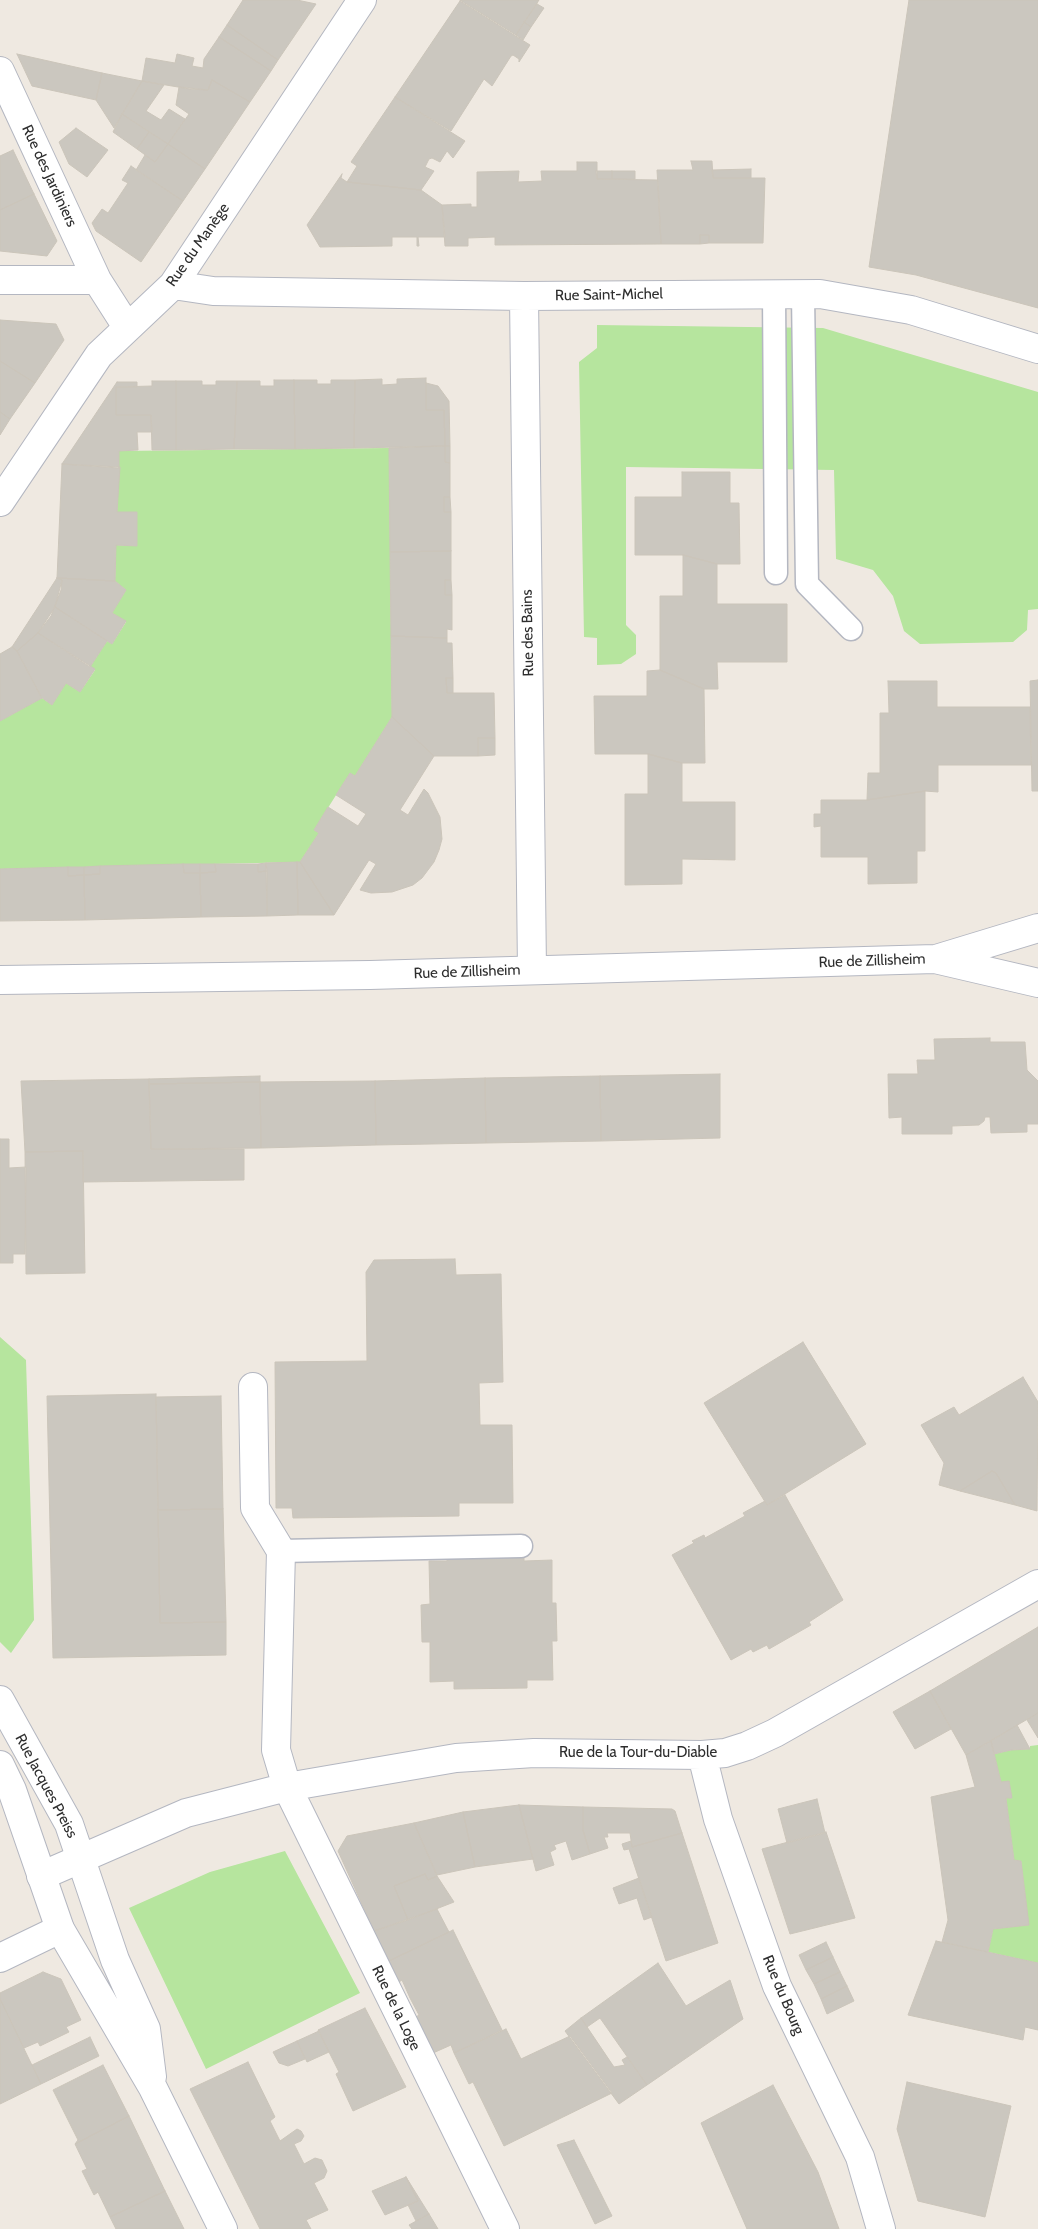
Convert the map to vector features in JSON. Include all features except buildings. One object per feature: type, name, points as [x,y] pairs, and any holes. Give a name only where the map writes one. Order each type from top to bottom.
[{"type":"street","name":"Rue du Manège","points":[[0,502],[99,355],[173,284],[362,0]]},
{"type":"street","name":"Rue des Jardiniers","points":[[0,71],[97,280],[127,328]]},
{"type":"street","points":[[0,280],[97,280]]},
{"type":"street","name":"Rue Saint-Michel","points":[[173,284],[213,291],[524,296],[820,294],[911,310],[1038,349]]},
{"type":"street","name":"Rue des Bains","points":[[524,296],[532,970]]},
{"type":"street","name":"Rue de Zillisheim","points":[[935,959],[1038,928]]},
{"type":"street","name":"Rue de Zillisheim","points":[[0,980],[370,975],[935,959],[1038,983]]},
{"type":"street","points":[[253,1387],[255,1508],[281,1551],[276,1750],[287,1787]]},
{"type":"street","name":"Rue de la Tour-du-Diable","points":[[41,1876],[186,1813],[287,1787],[456,1758],[534,1753],[702,1755],[725,1753],[747,1746],[775,1733],[1038,1584]]},
{"type":"street","name":"Rue Jacques Preiss","points":[[0,1700],[69,1824],[116,1960],[146,2029],[153,2088]]},
{"type":"street","name":"Rue du Bourg","points":[[702,1755],[718,1819],[776,1986],[860,2157],[881,2229]]},
{"type":"street","name":"Rue Jacques Preiss","points":[[0,1765],[12,1790],[60,1929],[153,2088],[223,2229]]},
{"type":"street","name":"Rue de la Loge","points":[[287,1787],[505,2229]]},
{"type":"street","name":"Rue Jacques Preiss","points":[[60,1929],[78,1925],[93,1930],[116,1960]]},
{"type":"street","points":[[0,1958],[60,1929]]},
{"type":"lane","points":[[774,293],[776,573]]},
{"type":"lane","points":[[803,294],[807,584],[851,629]]},
{"type":"lane","points":[[281,1551],[521,1546]]},
{"type":"green space","points":[[597,325],[823,328],[1038,392],[1038,609],[1028,610],[1027,630],[1013,642],[920,644],[904,631],[893,596],[873,570],[836,559],[834,470],[626,467],[626,625],[636,635],[636,654],[621,664],[597,665],[597,638],[584,637],[579,362],[597,348]]},
{"type":"green space","points":[[389,448],[392,717],[355,776],[350,773],[314,830],[319,833],[300,862],[0,869],[0,721],[42,698],[52,705],[66,683],[80,692],[95,670],[90,667],[107,641],[112,644],[126,622],[112,613],[126,590],[115,581],[116,545],[137,546],[137,512],[117,512],[119,451]]},
{"type":"green space","points":[[0,1337],[26,1360],[34,1620],[11,1653],[0,1642]]},
{"type":"green space","points":[[1038,1745],[1038,1963],[988,1952],[993,1929],[1028,1925],[1021,1861],[1014,1860],[1006,1798],[1011,1798],[1009,1782],[1001,1782],[994,1754],[1011,1750],[1030,1749],[1030,1746]]},
{"type":"green space","points":[[285,1851],[360,1993],[206,2069],[129,1908],[210,1872]]}]
